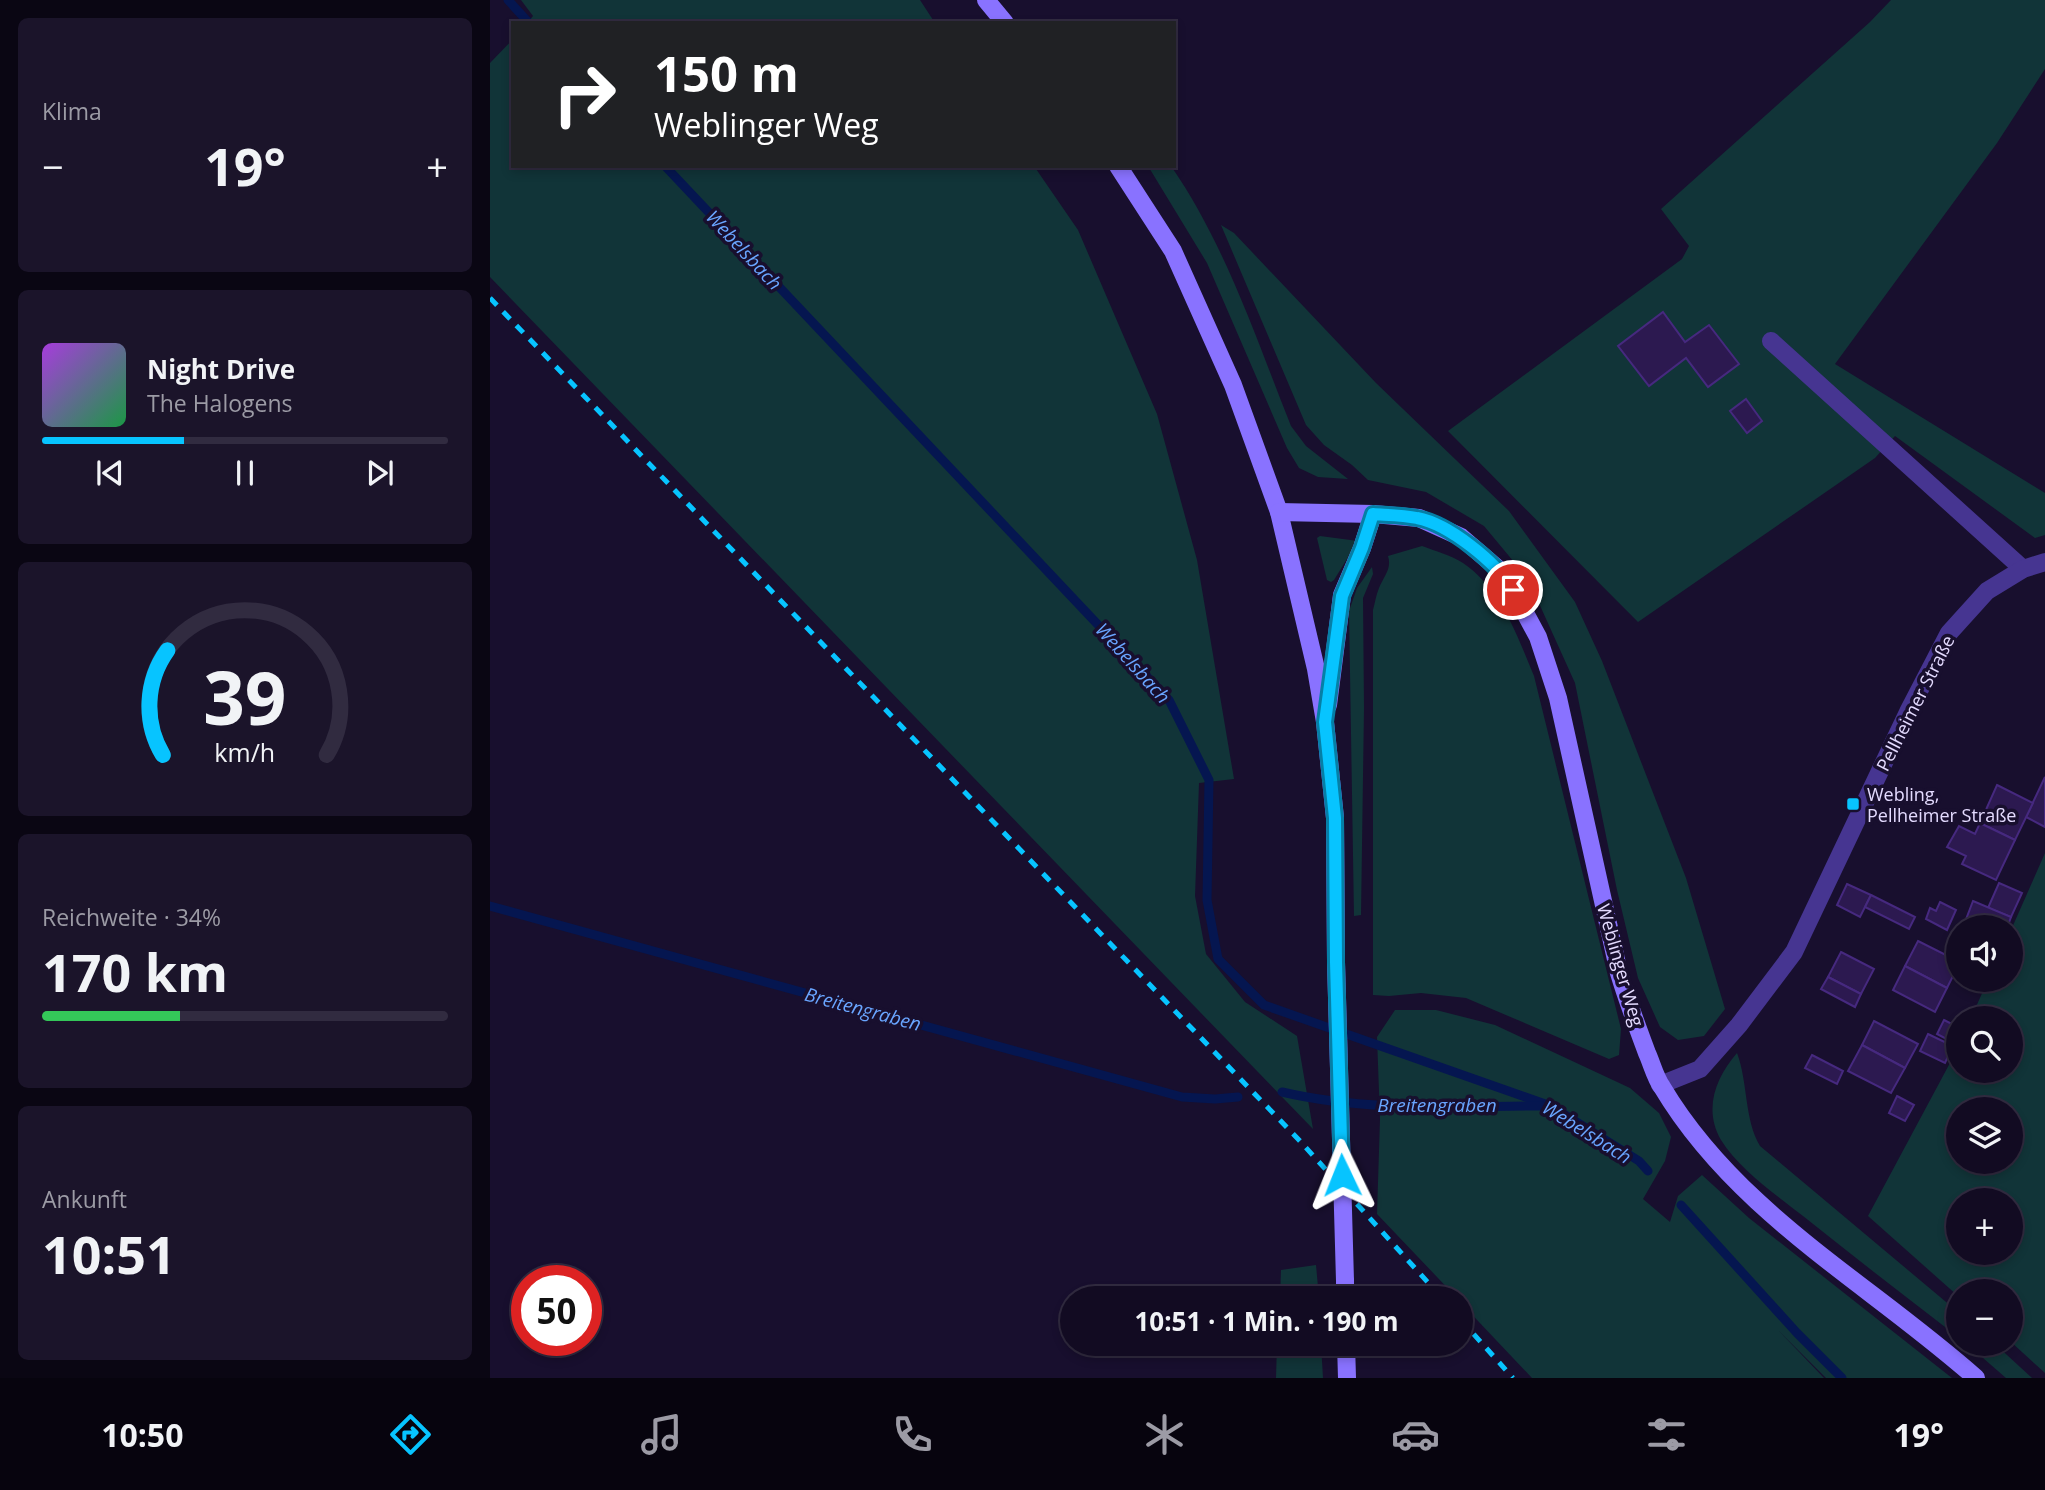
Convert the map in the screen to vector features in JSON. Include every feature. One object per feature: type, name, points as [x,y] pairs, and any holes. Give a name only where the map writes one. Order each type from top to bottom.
[{"type":"street","points":[[986,0],[1003,21]]},
{"type":"street","points":[[1119,168],[1173,251],[1233,385],[1279,512],[1316,669],[1325,722],[1335,818],[1345,1286]]},
{"type":"street","points":[[1771,341],[2023,569]]},
{"type":"street","name":"Weblinger Weg","points":[[1279,512],[1419,518],[1461,537],[1504,575],[1538,637],[1558,698],[1619,972],[1660,1085],[1696,1137],[1733,1178],[1773,1216],[1976,1378]]},
{"type":"street","points":[[1325,722],[1342,596],[1373,514]]},
{"type":"street","name":"Pellheimer Straße","points":[[1660,1085],[1700,1069],[1739,1025],[1794,952],[1908,712],[1949,633],[1987,591],[2023,569],[2045,562]]},
{"type":"street","points":[[1346,1356],[1347,1378]]},
{"type":"green space","points":[[521,0],[920,0],[934,21],[529,21],[533,16]]},
{"type":"green space","points":[[1891,0],[2045,0],[2045,69],[1997,143],[1835,364],[2045,493],[2045,535],[2035,538],[1895,436],[1875,458],[1638,622],[1448,431],[1682,259],[1689,246],[1661,209],[1870,22]]},
{"type":"green space","points":[[511,41],[511,168],[1035,168],[1078,230],[1157,414],[1197,560],[1234,779],[1199,783],[1195,896],[1206,954],[1245,1002],[1297,1036],[1313,1129],[490,277],[490,63]]},
{"type":"green space","points":[[1149,168],[1172,168],[1208,227],[1238,292],[1291,426],[1306,446],[1348,479],[1318,477],[1299,468],[1287,448],[1207,263]]},
{"type":"green space","points":[[1221,225],[1234,233],[1376,383],[1509,511],[1575,602],[1602,661],[1686,878],[1725,1009],[1704,1036],[1678,1040],[1660,1027],[1638,978],[1617,890],[1575,683],[1528,579],[1484,526],[1426,492],[1368,480],[1324,445],[1306,425]]},
{"type":"green space","points":[[1320,536],[1358,541],[1331,582],[1327,580],[1317,538]]},
{"type":"green space","points":[[1422,546],[1463,563],[1488,586],[1506,614],[1534,676],[1621,1029],[1619,1055],[1609,1059],[1466,998],[1421,993],[1373,995],[1373,610],[1388,569],[1388,556]]},
{"type":"green space","points":[[1372,567],[1373,574],[1363,598],[1361,915],[1354,916],[1349,611],[1357,588]]},
{"type":"green space","points":[[2045,853],[2045,1373],[2023,1353],[2023,1279],[1946,1279],[1946,1285],[1868,1216],[1946,1070],[1946,1083],[2023,1083],[2023,1006],[1976,1006],[1983,992],[2023,992],[2023,915],[2018,915]]},
{"type":"green space","points":[[1395,1010],[1436,1010],[1495,1025],[1630,1088],[1659,1113],[1671,1137],[1665,1161],[1643,1199],[1670,1222],[1678,1196],[1702,1175],[1749,1218],[1952,1378],[1826,1378],[1778,1330],[1824,1378],[1532,1378],[1473,1316],[1473,1286],[1446,1286],[1377,1214],[1380,1119],[1377,1037]]},
{"type":"green space","points":[[1737,1053],[1751,1124],[1760,1146],[1946,1302],[1946,1328],[1770,1190],[1729,1151],[1716,1128],[1713,1105],[1718,1083]]},
{"type":"green space","points":[[1316,1265],[1318,1286],[1280,1286],[1281,1270]]},
{"type":"green space","points":[[1277,1356],[1322,1356],[1323,1378],[1276,1378]]},
{"type":"green space","points":[[1981,1356],[2008,1356],[2032,1378],[2006,1378]]},
{"type":"building","points":[[1663,312],[1685,342],[1709,325],[1739,364],[1708,387],[1686,358],[1649,386],[1618,346]]},
{"type":"building","points":[[1746,399],[1762,421],[1747,433],[1730,411]]},
{"type":"building","points":[[2045,777],[2045,827],[2026,817]]},
{"type":"building","points":[[1997,785],[2033,803],[2015,840],[1980,823]]},
{"type":"building","points":[[1980,823],[2015,840],[1996,880],[1962,864],[1966,856],[1947,847],[1959,826],[1975,834]]},
{"type":"building","points":[[1999,883],[2022,893],[2012,915],[1988,908]]},
{"type":"building","points":[[1847,884],[1871,895],[1860,917],[1837,905]]},
{"type":"building","points":[[1871,895],[1915,917],[1909,929],[1865,907]]},
{"type":"building","points":[[1973,901],[2006,915],[1968,915]]},
{"type":"building","points":[[1940,902],[1956,910],[1954,915],[1946,915],[1946,929],[1926,919],[1930,908],[1936,911]]},
{"type":"building","points":[[1918,941],[1946,955],[1946,987],[1905,966]]},
{"type":"building","points":[[1841,952],[1874,969],[1861,994],[1828,977]]},
{"type":"building","points":[[1905,966],[1946,987],[1935,1012],[1893,990]]},
{"type":"building","points":[[1828,977],[1861,994],[1855,1007],[1821,989]]},
{"type":"building","points":[[1944,1020],[1946,1021],[1946,1039],[1937,1034]]},
{"type":"building","points":[[1874,1021],[1918,1044],[1905,1068],[1862,1045]]},
{"type":"building","points":[[1928,1034],[1946,1043],[1946,1061],[1945,1063],[1920,1051]]},
{"type":"building","points":[[1862,1045],[1905,1068],[1891,1093],[1848,1071]]},
{"type":"building","points":[[1812,1055],[1843,1071],[1837,1084],[1805,1068]]},
{"type":"building","points":[[1897,1096],[1914,1105],[1905,1121],[1889,1113]]},
{"type":"waterway","name":"Webelsbach","points":[[508,0],[527,21]]},
{"type":"waterway","name":"Webelsbach","points":[[667,168],[1169,700],[1209,780],[1207,900],[1218,959],[1264,1005],[1551,1106],[1639,1161],[1648,1171]]},
{"type":"waterway","name":"Breitengraben","points":[[490,906],[1182,1097],[1238,1097]]},
{"type":"waterway","name":"Breitengraben","points":[[1282,1092],[1346,1103],[1379,1105],[1542,1106]]},
{"type":"waterway","name":"Webelsbach","points":[[1681,1205],[1797,1333],[1842,1378]]},
{"type":"railway","points":[[490,298],[1299,1140],[1431,1286]]},
{"type":"railway","points":[[1473,1333],[1513,1378]]},
{"type":"place","name":"Webling, Pellheimer Straße","points":[[1853,804]]},
{"type":"route","points":[[1342,1175],[1335,818],[1325,722],[1342,596],[1373,514],[1419,518],[1461,537],[1504,575],[1513,590]]}]
